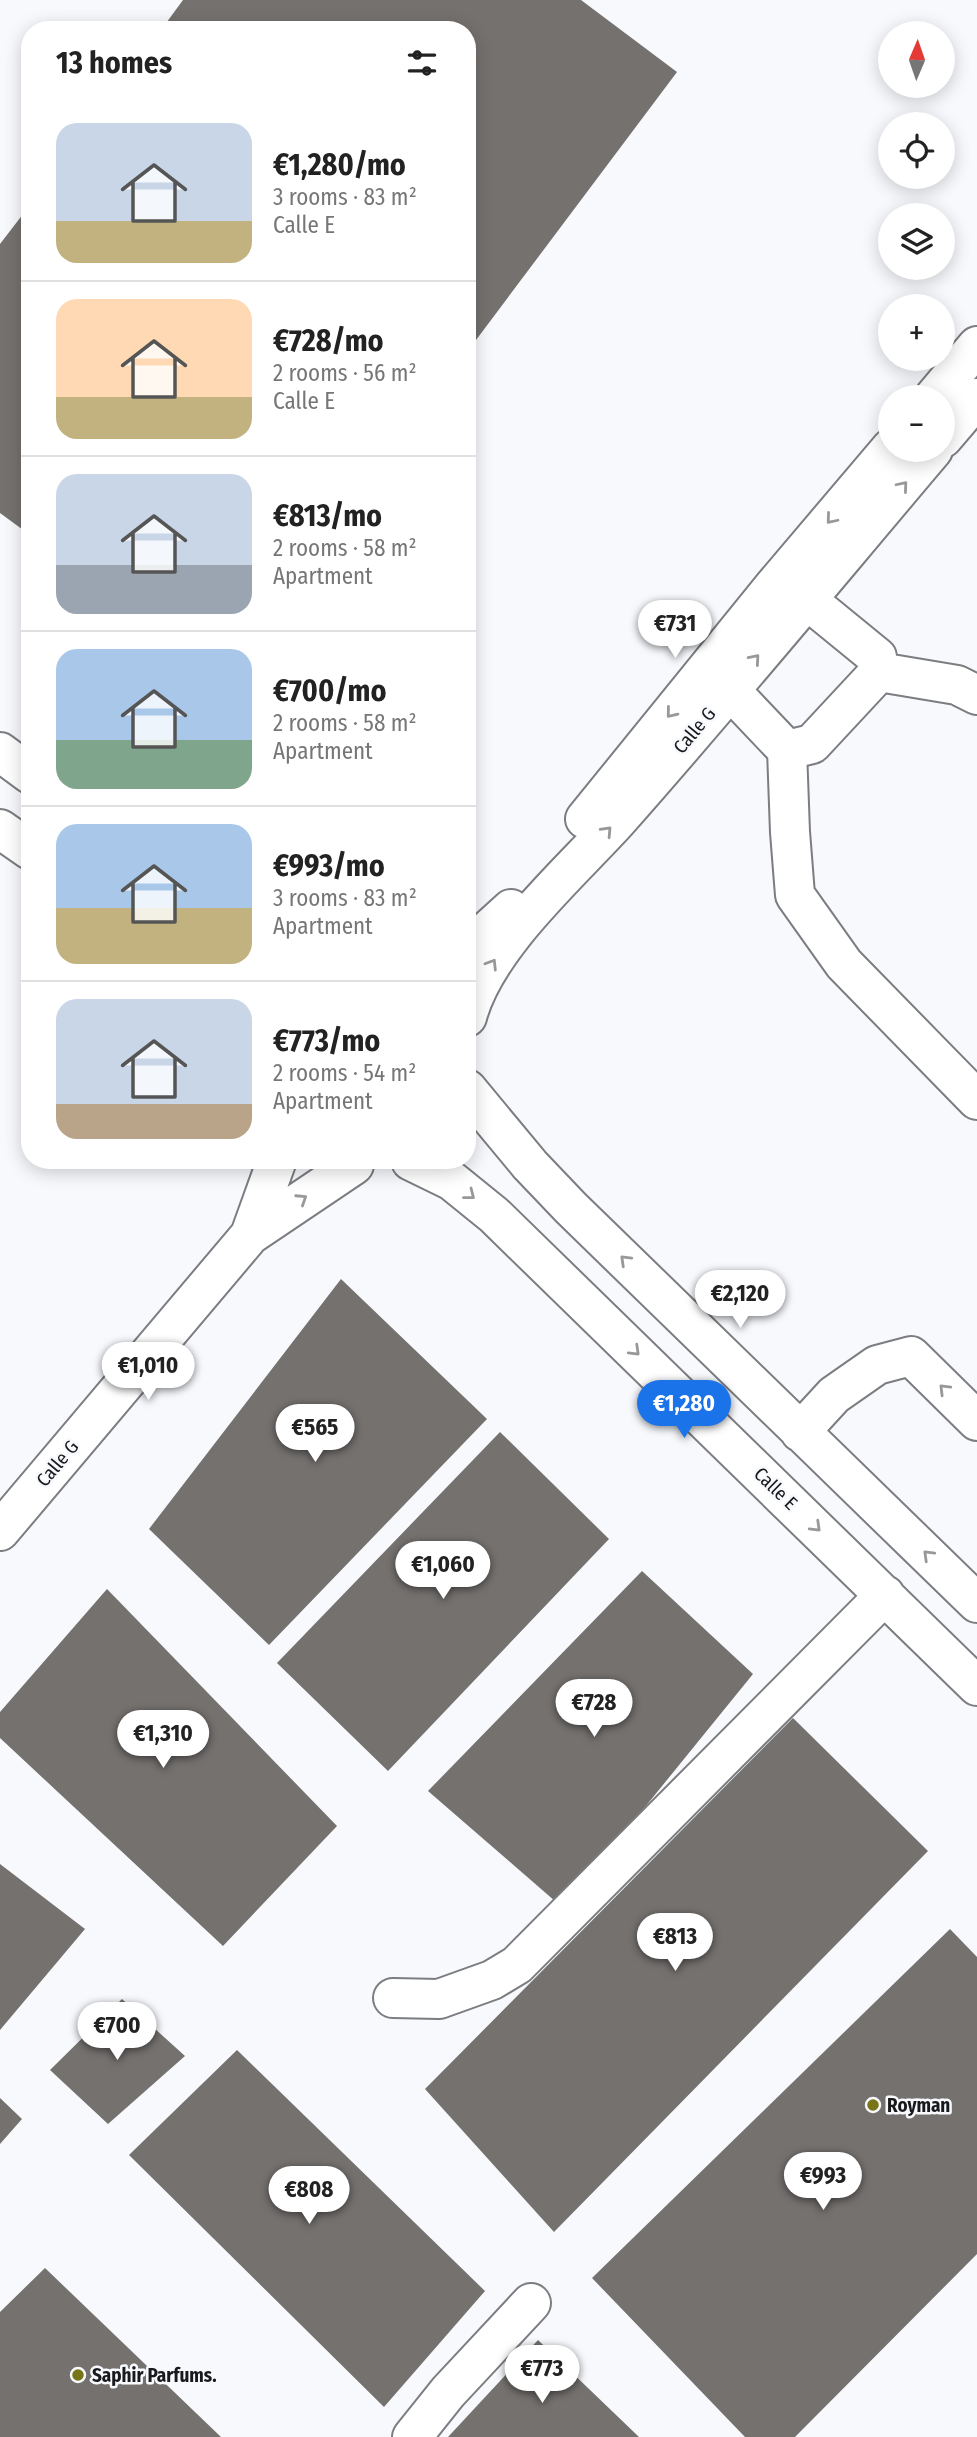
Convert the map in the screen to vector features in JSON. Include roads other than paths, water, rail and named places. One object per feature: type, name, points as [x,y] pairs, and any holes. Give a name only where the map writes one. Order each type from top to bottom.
[{"type":"street","points":[[944,385],[977,346]]},
{"type":"street","points":[[955,424],[977,398]]},
{"type":"street","name":"Calle G","points":[[476,941],[509,912],[774,586],[879,462]]},
{"type":"street","name":"Calle G","points":[[476,996],[500,952],[528,918],[617,820],[923,462]]},
{"type":"street","points":[[806,599],[877,657],[879,672]]},
{"type":"street","points":[[879,672],[957,685],[977,695]]},
{"type":"street","points":[[787,750],[812,744],[879,672]]},
{"type":"street","points":[[729,689],[787,750],[795,895],[844,964],[977,1100]]},
{"type":"street","points":[[0,752],[21,767]]},
{"type":"street","points":[[0,829],[21,844]]},
{"type":"street","points":[[476,1100],[562,1199],[977,1603]]},
{"type":"street","name":"Calle G","points":[[250,1235],[274,1169]]},
{"type":"street","name":"Calle G","points":[[0,1531],[250,1235],[340,1169]]},
{"type":"street","name":"Calle E","points":[[428,1169],[452,1181],[495,1215],[977,1686]]},
{"type":"street","points":[[800,1432],[834,1395],[877,1365],[911,1356],[977,1421]]},
{"type":"street","points":[[393,1998],[439,2000],[492,1980],[517,1965],[884,1595]]},
{"type":"street","points":[[412,2437],[448,2392],[531,2303]]},
{"type":"place","name":"Royman","points":[[873,2105]]},
{"type":"place","name":"Saphir Parfums.","points":[[78,2375]]}]
